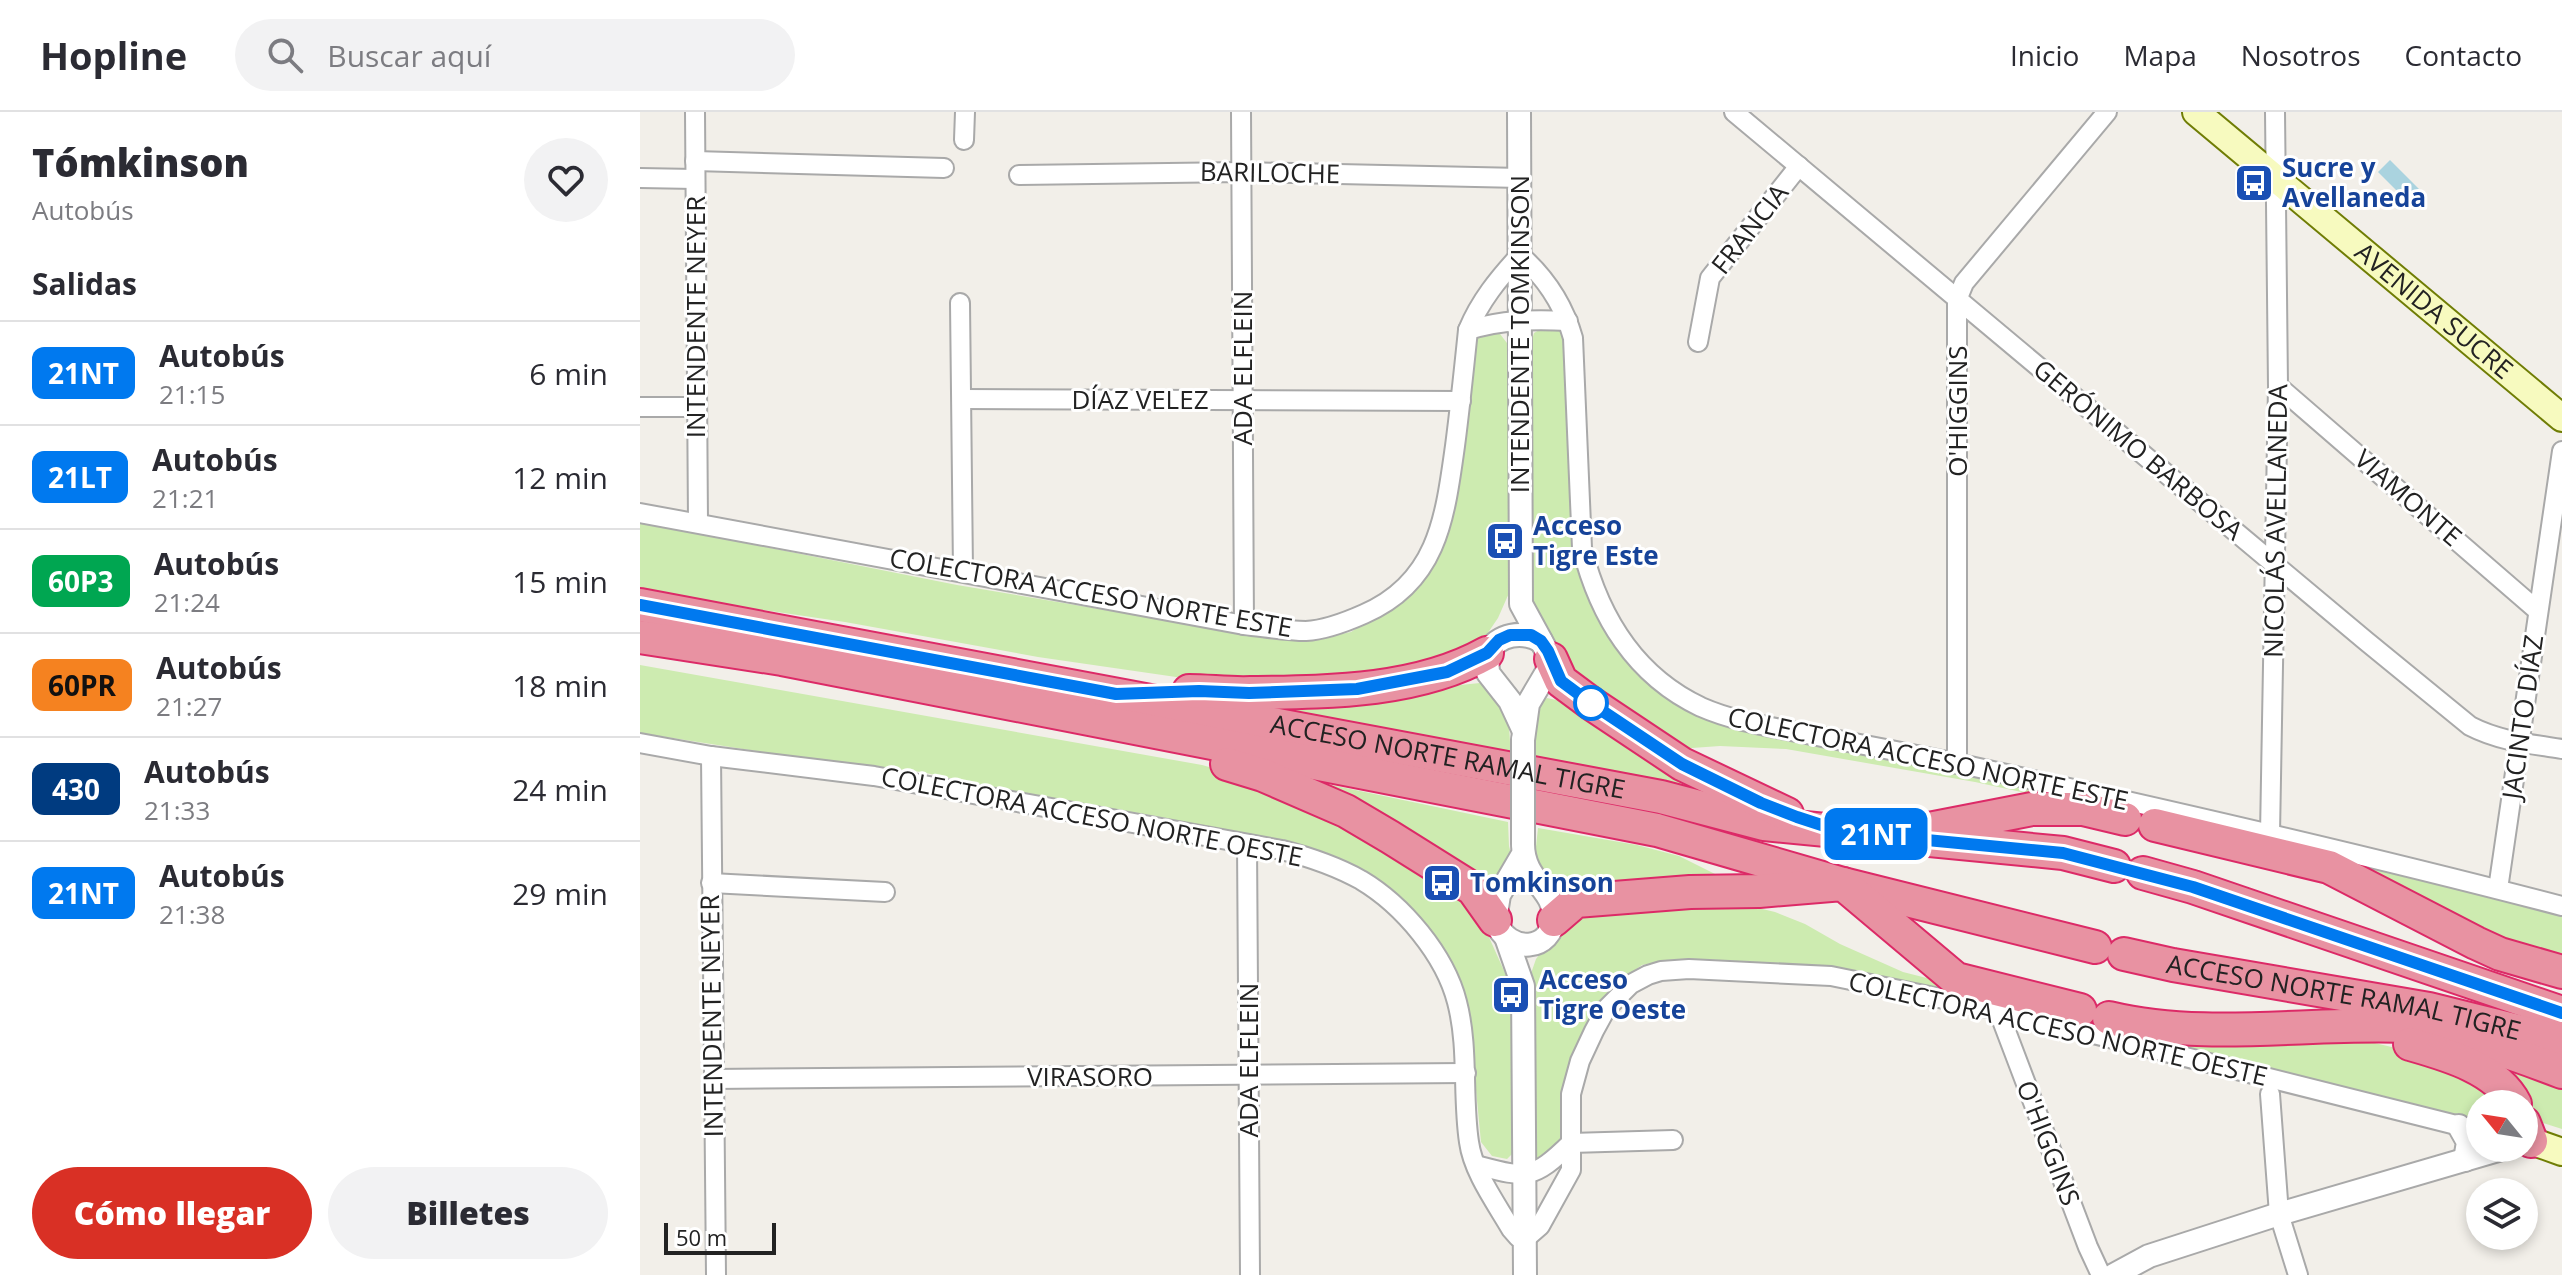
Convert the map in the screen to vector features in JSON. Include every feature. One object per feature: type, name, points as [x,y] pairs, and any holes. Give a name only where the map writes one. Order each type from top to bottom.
[{"type":"highway","name":"ACCESO NORTE RAMAL TIGRE","points":[[640,605],[1661,797],[1764,824],[2063,853],[2193,887],[2562,1013]]},
{"type":"highway","name":"ACCESO NORTE RAMAL TIGRE","points":[[640,637],[782,659],[1657,830],[1843,884],[2173,965],[2429,1009],[2562,1042]]},
{"type":"highway","points":[[1116,694],[1357,689],[1447,672],[1493,646]]},
{"type":"highway","points":[[1546,650],[1561,681],[1682,764],[1761,803],[1843,832]]},
{"type":"highway","points":[[1055,712],[1263,775],[1346,811],[1473,889],[1501,930]]},
{"type":"highway","points":[[1894,835],[2032,809],[2083,809],[2329,867],[2500,954],[2562,972]]},
{"type":"highway","points":[[1546,931],[1576,901],[1843,884],[1956,979],[2150,1025],[2198,1029],[2405,1026],[2500,1048],[2562,1072]]},
{"type":"highway","points":[[2329,1026],[2382,1036],[2460,1062],[2488,1075],[2505,1090]]},
{"type":"main road","name":"AVENIDA SUCRE","points":[[2196,112],[2562,418]]},
{"type":"main road","points":[[2538,1143],[2562,1152]]},
{"type":"street","name":"INTENDENTE NEYER","points":[[695,112],[698,522]]},
{"type":"street","points":[[964,140],[965,112]]},
{"type":"street","name":"ADA ELFLEIN","points":[[1241,112],[1244,625]]},
{"type":"street","name":"INTENDENTE TOMKINSON","points":[[1519,112],[1521,604],[1546,650]]},
{"type":"street","name":"GERÓNIMO BARBOSA","points":[[1734,112],[2470,726],[2520,743],[2562,749]]},
{"type":"street","points":[[1957,300],[1964,283],[2107,112]]},
{"type":"street","name":"NICOLÁS AVELLANEDA","points":[[2270,834],[2278,386],[2275,112]]},
{"type":"street","name":"FRANCIA","points":[[1698,342],[1710,278],[1799,166]]},
{"type":"street","points":[[640,178],[695,170],[944,168]]},
{"type":"street","name":"BARILOCHE","points":[[1019,175],[1242,172],[1521,178]]},
{"type":"street","name":"COLECTORA ACCESO NORTE ESTE","points":[[640,513],[1244,625],[1306,631],[1341,625],[1375,610],[1411,581],[1435,547],[1446,509],[1468,330],[1494,283],[1520,255],[1541,275],[1568,321],[1573,338],[1582,548],[1601,608],[1633,656],[1667,685],[1699,706],[1735,720],[1957,764],[2270,834],[2562,906]]},
{"type":"street","name":"O'HIGGINS","points":[[1957,300],[1957,764]]},
{"type":"street","points":[[960,303],[963,571]]},
{"type":"street","points":[[1468,330],[1519,320],[1568,321]]},
{"type":"street","name":"VIAMONTE","points":[[2278,386],[2538,611]]},
{"type":"street","name":"DÍAZ VELEZ","points":[[962,399],[1461,401]]},
{"type":"street","points":[[640,407],[697,407]]},
{"type":"street","name":"JACINTO DÍAZ","points":[[2498,889],[2562,451]]},
{"type":"street","points":[[1521,604],[1493,646],[1488,673],[1510,701],[1523,735]]},
{"type":"street","points":[[1493,646],[1520,634],[1531,635],[1546,650],[1548,670],[1528,704],[1523,735],[1523,849],[1530,875],[1546,892],[1553,907],[1523,986]]},
{"type":"street","name":"COLECTORA ACCESO NORTE OESTE","points":[[640,743],[711,756],[874,776],[1247,844],[1314,858],[1362,881],[1396,907],[1425,941],[1443,970],[1457,1002],[1466,1073],[1469,1143],[1476,1165],[1511,1229],[1518,1237],[1525,1239],[1540,1226],[1571,1170],[1571,1094],[1580,1061],[1606,1009],[1631,984],[1648,975],[1689,969],[1831,976],[1998,1010],[2466,1128]]},
{"type":"street","name":"INTENDENTE NEYER","points":[[711,756],[716,1275]]},
{"type":"street","name":"ADA ELFLEIN","points":[[1247,844],[1250,1275]]},
{"type":"street","points":[[1523,849],[1499,895],[1501,930],[1523,986],[1525,1275]]},
{"type":"street","points":[[711,883],[885,892]]},
{"type":"street","points":[[1501,930],[1524,946],[1546,931]]},
{"type":"street","name":"O'HIGGINS","points":[[1998,1010],[2101,1275]]},
{"type":"street","name":"VIRASORO","points":[[713,1079],[1466,1073]]},
{"type":"street","points":[[2270,1094],[2279,1214],[2298,1275]]},
{"type":"street","points":[[1476,1165],[1525,1176],[1551,1163],[1571,1143],[1673,1140]]},
{"type":"street","points":[[2114,1275],[2149,1256],[2465,1160],[2466,1154]]},
{"type":"green space","points":[[1544,327],[1556,327],[1564,333],[1582,564],[1622,645],[1701,711],[1750,732],[1970,774],[2271,839],[2378,870],[2409,873],[2562,916],[2562,962],[2199,830],[1975,782],[1786,749],[1720,746],[1678,749],[1570,676],[1531,619],[1528,355],[1534,333]]},
{"type":"green space","points":[[1497,330],[1510,347],[1513,584],[1498,618],[1483,640],[1466,656],[1374,679],[1183,678],[1038,657],[845,622],[640,592],[640,522],[957,585],[1242,633],[1305,639],[1351,632],[1405,596],[1425,573],[1445,541],[1470,355],[1478,333]]},
{"type":"green space","points":[[640,665],[1202,765],[1266,783],[1460,893],[1488,935],[1510,984],[1516,1150],[1507,1159],[1492,1156],[1481,1142],[1468,1007],[1462,989],[1402,902],[1279,842],[921,772],[814,760],[640,733]]},
{"type":"green space","points":[[1480,683],[1504,708],[1510,743],[1533,749],[1533,720],[1537,708],[1547,698],[1561,701],[1743,805],[1253,706]]},
{"type":"green space","points":[[1274,773],[1508,822],[1513,862],[1493,893]]},
{"type":"green space","points":[[1538,828],[1637,845],[1679,856],[1725,879],[1559,899],[1535,856]]},
{"type":"green space","points":[[1741,904],[1775,912],[1805,924],[1840,944],[1903,972],[2136,1031],[2341,1035],[2431,1057],[2486,1090],[2466,1090],[2466,1122],[1986,999],[1903,981],[1816,966],[1703,959],[1667,960],[1642,965],[1612,987],[1597,1006],[1589,1031],[1565,1162],[1556,1167],[1535,1166],[1528,982],[1536,959],[1571,914]]},
{"type":"green space","points":[[2451,1038],[2562,1079],[2562,1129],[2538,1121],[2538,1090],[2504,1090]]},
{"type":"water","points":[[2390,160],[2421,191],[2409,203],[2378,172]]},
{"type":"bus line","name":"21NT","points":[[640,605],[1116,694],[1357,689],[1447,672],[1487,653],[1491,646],[1510,635],[1531,635],[1541,641],[1548,651],[1561,681],[1592,704],[1682,764],[1797,817],[1843,832],[2063,853],[2143,873],[2193,887],[2562,1013]]},
{"type":"place","name":"Sucre y Avellaneda","points":[[2254,183]]},
{"type":"place","name":"Acceso Tigre Este","points":[[1505,541]]},
{"type":"place","name":"Tomkinson","points":[[1442,883]]},
{"type":"place","name":"Acceso Tigre Oeste","points":[[1511,995]]}]
